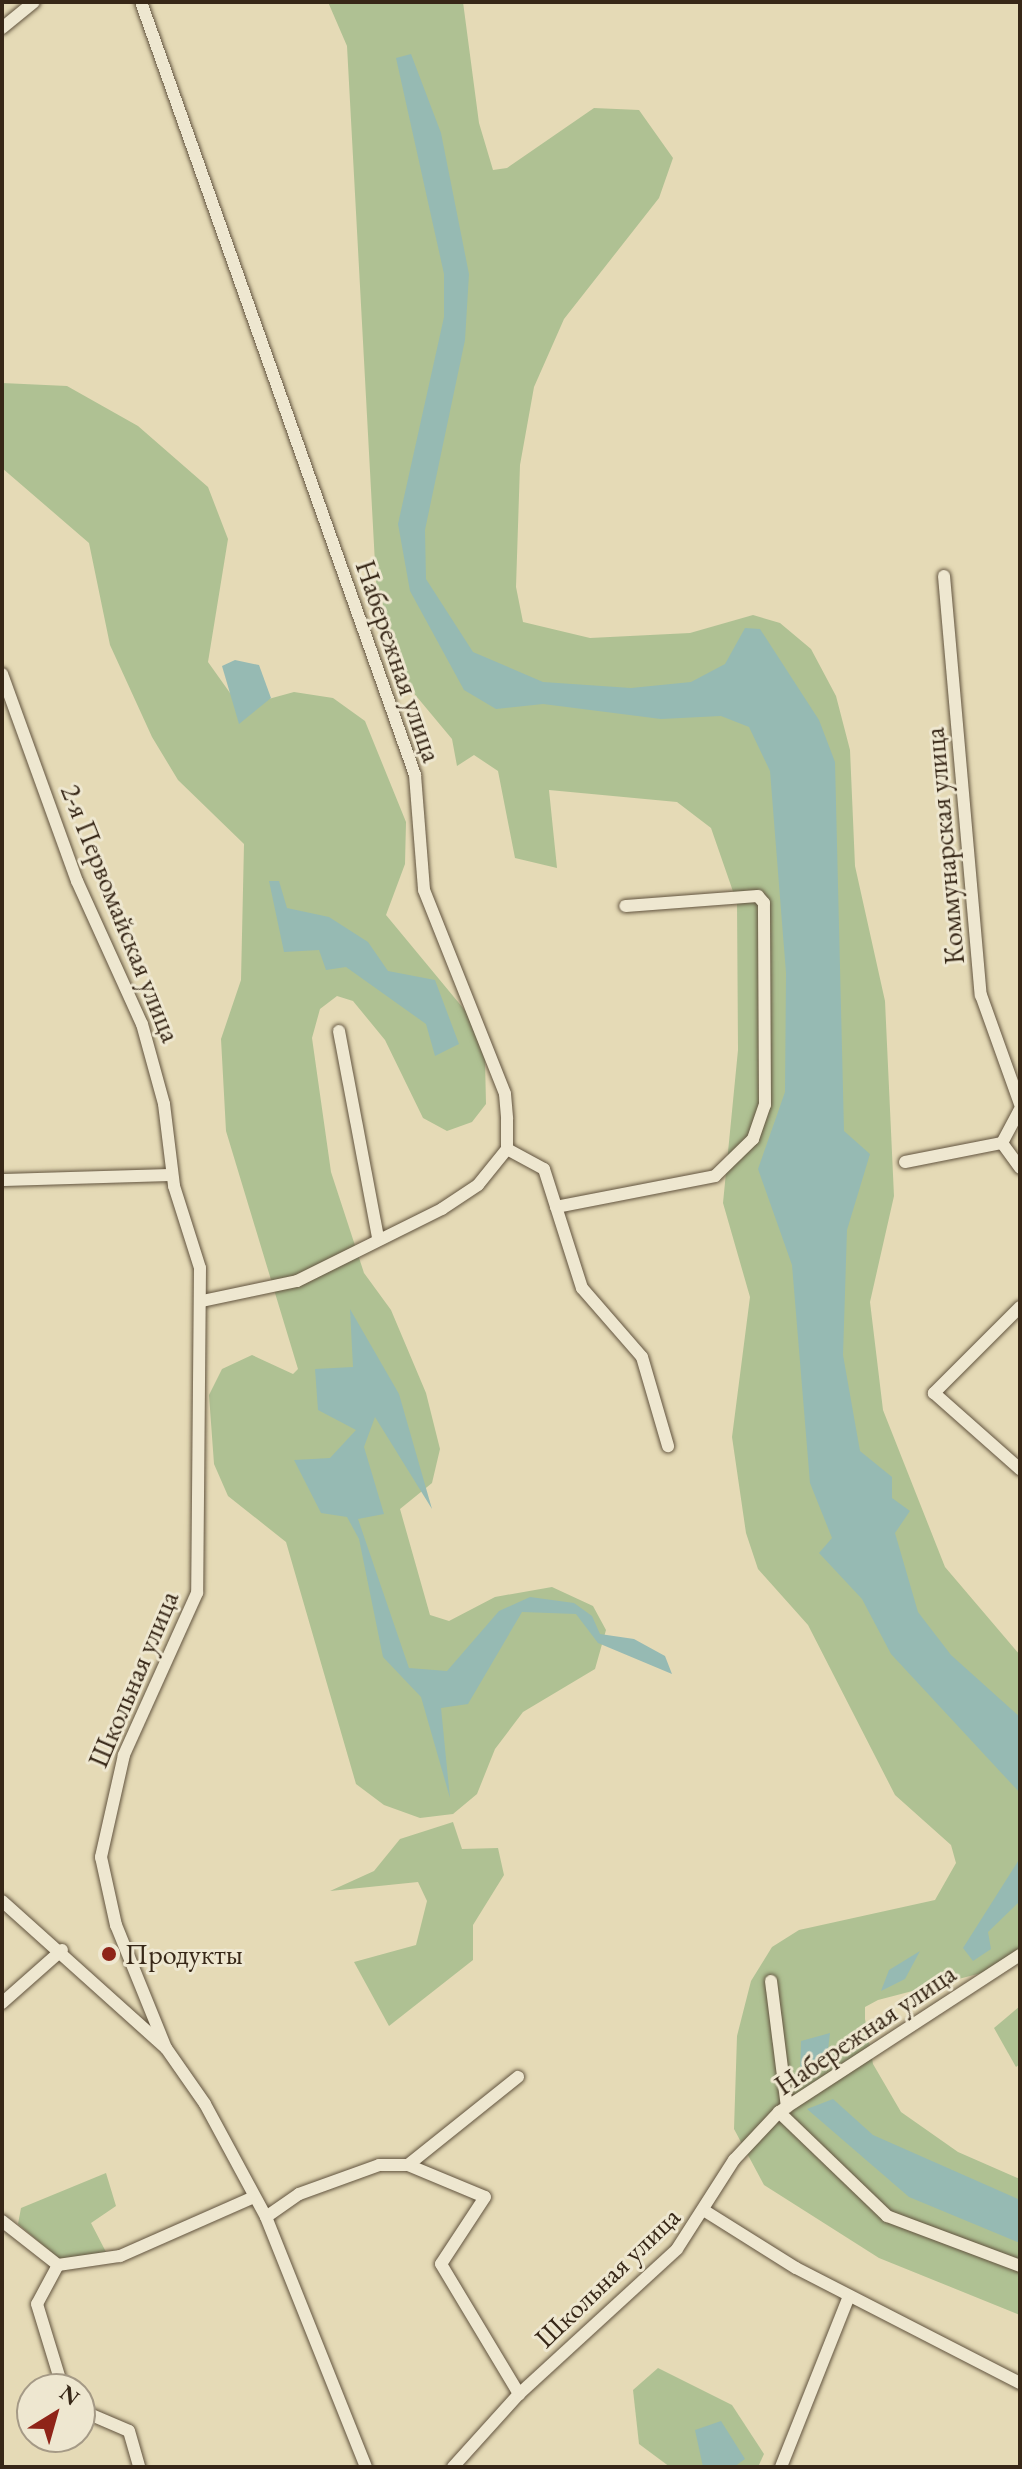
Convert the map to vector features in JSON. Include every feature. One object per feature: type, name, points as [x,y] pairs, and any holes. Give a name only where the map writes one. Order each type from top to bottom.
[{"type":"street","points":[[2,28],[34,2]]},
{"type":"street","name":"Набережная улица","points":[[141,2],[415,775],[424,890],[505,1094],[507,1149]]},
{"type":"street","name":"Коммунарская улица","points":[[944,576],[981,995],[1020,1106],[1002,1143]]},
{"type":"street","name":"2-я Первомайская улица","points":[[2,674],[77,881],[142,1024],[172,1175],[200,1268]]},
{"type":"street","points":[[556,1207],[715,1176],[753,1139],[765,1105],[764,903],[758,896],[625,906]]},
{"type":"street","points":[[339,1031],[378,1237]]},
{"type":"street","points":[[905,1162],[1002,1143],[1020,1168]]},
{"type":"street","points":[[202,1301],[297,1281],[478,1185],[507,1149],[544,1169],[582,1288],[642,1357],[668,1446]]},
{"type":"street","points":[[2,1180],[172,1175]]},
{"type":"street","name":"Школьная улица","points":[[200,1268],[197,1593],[124,1755],[101,1857],[116,1925],[166,2048],[266,2217],[366,2467]]},
{"type":"street","points":[[1020,1307],[934,1393],[1020,1469]]},
{"type":"street","name":"Школьная улица","points":[[2,1901],[62,1950],[166,2048]]},
{"type":"street","points":[[2,2003],[62,1950]]},
{"type":"street","name":"Набережная улица","points":[[1020,1955],[783,2110],[887,2216],[1020,2266]]},
{"type":"street","points":[[771,1981],[783,2110]]},
{"type":"street","points":[[408,2165],[518,2077]]},
{"type":"street","name":"Школьная улица","points":[[453,2467],[519,2394],[677,2249],[705,2211],[734,2160],[783,2110]]},
{"type":"street","points":[[266,2217],[360,2169],[408,2165],[485,2197],[441,2264],[519,2394]]},
{"type":"street","points":[[2,2221],[58,2265],[120,2256],[254,2197]]},
{"type":"street","points":[[705,2211],[849,2296],[1020,2383]]},
{"type":"street","points":[[58,2265],[37,2304],[58,2373]]},
{"type":"street","points":[[781,2467],[849,2296]]},
{"type":"street","points":[[96,2417],[129,2431],[139,2467]]},
{"type":"green space","points":[[328,2],[463,2],[479,123],[493,170],[507,168],[594,108],[639,110],[673,158],[659,198],[564,319],[534,387],[520,465],[516,587],[523,622],[590,638],[690,633],[753,615],[780,623],[811,649],[836,696],[850,750],[855,866],[885,1001],[894,1196],[870,1302],[883,1410],[945,1567],[1020,1655],[1020,1963],[878,2000],[865,2007],[865,2019],[873,2064],[901,2112],[958,2152],[1020,2179],[1020,2315],[879,2258],[764,2185],[734,2129],[737,2036],[751,1981],[772,1947],[799,1930],[935,1900],[956,1863],[951,1845],[895,1795],[808,1625],[758,1569],[746,1533],[732,1437],[750,1297],[723,1203],[738,1050],[737,903],[711,828],[677,802],[549,790],[557,868],[515,858],[498,771],[474,755],[457,766],[452,739],[407,685],[376,582],[347,46]]},
{"type":"green space","points":[[2,383],[67,386],[138,426],[208,487],[228,539],[208,662],[240,707],[294,692],[333,698],[365,721],[406,822],[405,864],[386,915],[468,1014],[485,1060],[486,1104],[472,1122],[447,1131],[423,1118],[385,1040],[353,1001],[337,996],[320,1009],[312,1038],[331,1172],[364,1273],[391,1310],[426,1393],[440,1449],[432,1483],[400,1509],[430,1615],[449,1621],[495,1597],[552,1587],[593,1606],[606,1630],[595,1669],[523,1712],[495,1749],[477,1794],[453,1814],[420,1818],[384,1805],[356,1784],[286,1542],[228,1496],[214,1464],[209,1395],[222,1369],[252,1355],[293,1374],[298,1369],[226,1131],[221,1039],[241,980],[244,844],[178,780],[152,737],[110,645],[89,543],[2,468]]},
{"type":"green space","points":[[453,1822],[462,1849],[498,1848],[504,1875],[473,1925],[473,1960],[389,2026],[354,1962],[416,1945],[427,1901],[418,1882],[330,1891],[374,1871],[400,1839]]},
{"type":"green space","points":[[1020,2006],[1020,2064],[1016,2067],[994,2028]]},
{"type":"green space","points":[[106,2173],[116,2206],[91,2223],[106,2252],[62,2261],[18,2224],[21,2208]]},
{"type":"green space","points":[[658,2368],[732,2405],[764,2454],[758,2467],[670,2467],[639,2444],[633,2390]]},
{"type":"water","points":[[411,54],[441,133],[469,274],[465,340],[425,530],[426,579],[473,652],[543,682],[631,688],[691,682],[725,664],[745,628],[760,629],[819,720],[835,762],[844,1131],[870,1154],[847,1230],[843,1355],[860,1451],[892,1477],[892,1498],[910,1511],[895,1533],[918,1612],[951,1655],[1020,1717],[1020,1793],[891,1654],[862,1599],[819,1553],[832,1538],[810,1483],[792,1265],[758,1169],[785,1092],[786,973],[770,771],[749,727],[721,716],[661,719],[543,704],[496,709],[464,690],[410,591],[398,524],[444,317],[444,274],[396,58]]},
{"type":"water","points":[[235,660],[259,665],[271,698],[239,724],[222,666]]},
{"type":"water","points":[[269,881],[279,881],[287,908],[329,917],[368,942],[388,971],[435,980],[459,1044],[435,1056],[426,1024],[346,967],[326,970],[319,950],[284,952]]},
{"type":"water","points":[[350,1309],[399,1394],[432,1509],[375,1417],[364,1447],[384,1514],[358,1519],[409,1668],[447,1671],[499,1611],[530,1597],[574,1603],[592,1616],[600,1634],[634,1639],[665,1656],[672,1674],[598,1643],[576,1614],[522,1612],[468,1704],[441,1708],[450,1798],[421,1697],[383,1657],[359,1539],[347,1517],[321,1513],[294,1460],[330,1458],[356,1430],[318,1410],[315,1369],[353,1367]]},
{"type":"water","points":[[1020,1858],[1020,1901],[988,1932],[991,1949],[973,1961],[963,1948]]},
{"type":"water","points":[[920,1951],[905,1979],[881,1991],[889,1970]]},
{"type":"water","points":[[830,2033],[826,2067],[800,2074],[801,2041]]},
{"type":"water","points":[[833,2099],[873,2135],[1020,2200],[1020,2243],[909,2197],[807,2109]]},
{"type":"water","points":[[721,2421],[745,2459],[734,2467],[703,2467],[695,2430]]},
{"type":"place","name":"Продукты","points":[[109,1954]]}]
